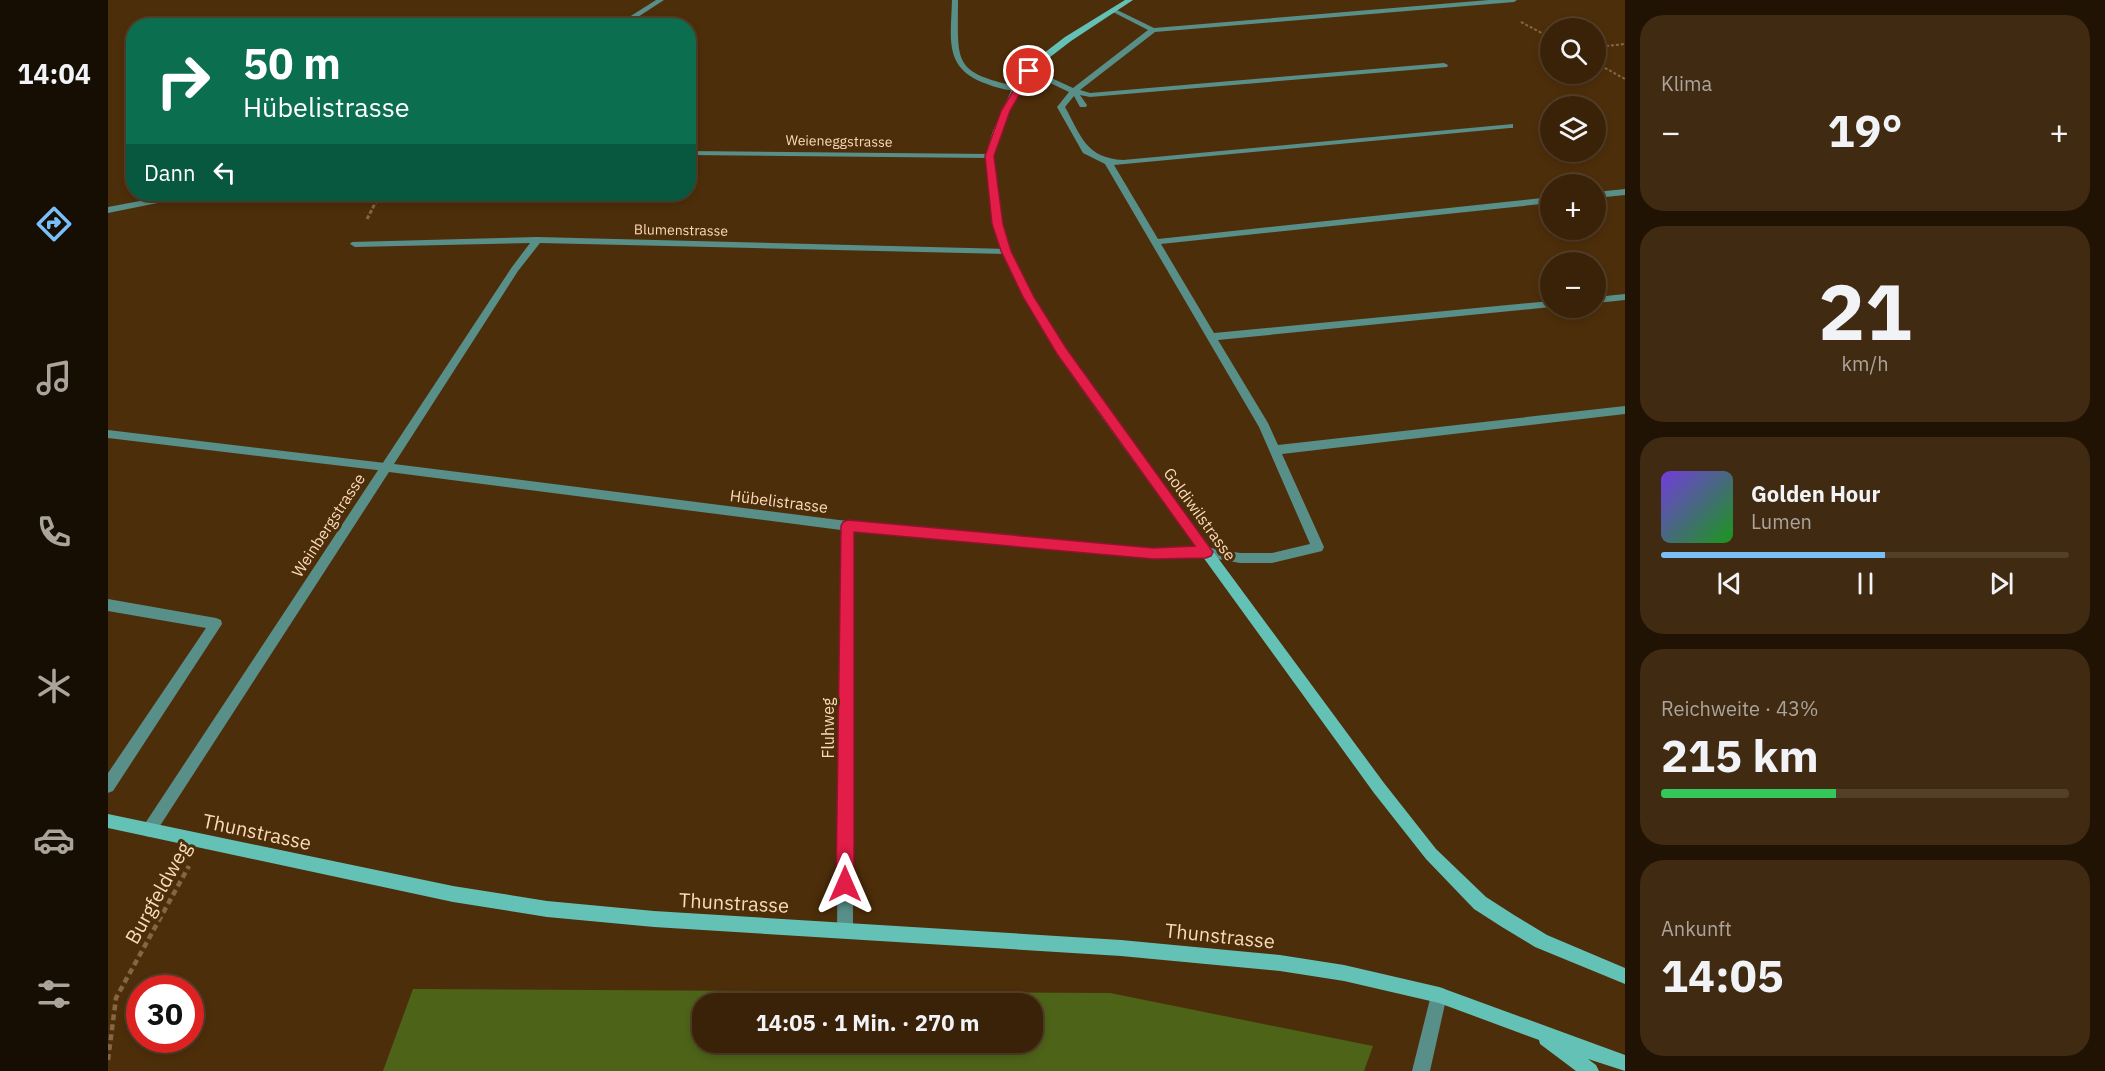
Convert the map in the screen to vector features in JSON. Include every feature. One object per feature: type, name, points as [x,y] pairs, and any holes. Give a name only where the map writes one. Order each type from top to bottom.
[{"type":"street","points":[[632,18],[662,0]]},
{"type":"street","points":[[955,0],[955,51],[960,67],[977,80],[1016,89]]},
{"type":"street","name":"Goldiwilstrasse","points":[[1130,0],[1047,53],[1029,71],[1016,89],[997,131],[989,156],[998,224],[1006,251],[1028,297],[1061,351],[1379,789],[1453,877],[1480,903],[1541,941],[1625,975]]},
{"type":"street","points":[[1113,10],[1154,30],[1514,0]]},
{"type":"street","points":[[1154,30],[1074,91],[1061,107],[1086,151],[1108,162],[1134,162],[1510,126]]},
{"type":"street","points":[[1029,71],[1074,91],[1090,94],[1444,65]]},
{"type":"street","points":[[1074,91],[1083,105]]},
{"type":"street","name":"Weieneggstrasse","points":[[696,153],[989,156]]},
{"type":"street","points":[[1108,162],[1264,426],[1275,450],[1625,410]]},
{"type":"street","points":[[1606,194],[1625,192]]},
{"type":"street","points":[[108,210],[152,201]]},
{"type":"street","points":[[1155,242],[1540,201]]},
{"type":"street","name":"Blumenstrasse","points":[[355,244],[537,240],[1006,251]]},
{"type":"street","name":"Weinbergstrasse","points":[[149,830],[515,268],[537,240]]},
{"type":"street","points":[[1606,299],[1625,297]]},
{"type":"street","points":[[1211,337],[1540,305]]},
{"type":"street","name":"Hübelistrasse","points":[[108,434],[848,526],[1153,553],[1206,552],[1240,558],[1272,558],[1318,547],[1275,450]]},
{"type":"street","name":"Fluhweg","points":[[845,930],[848,526]]},
{"type":"street","points":[[108,605],[216,624],[108,786]]},
{"type":"street","name":"Thunstrasse","points":[[108,821],[497,902],[654,919],[1109,947],[1280,963],[1344,973],[1439,995],[1625,1064]]},
{"type":"street","points":[[1421,1071],[1439,995]]},
{"type":"street","name":"Thunstrasse","points":[[1536,1030],[1590,1071]]},
{"type":"path","points":[[1606,46],[1625,44]]},
{"type":"path","points":[[1606,68],[1625,78]]},
{"type":"path","name":"Burgfeldweg","points":[[108,1060],[116,999],[203,842]]},
{"type":"green space","points":[[413,989],[1110,993],[1373,1046],[1364,1071],[383,1071]]},
{"type":"route","points":[[845,884],[848,526],[1153,553],[1206,552],[1061,351],[1028,297],[1006,251],[994,202],[989,156],[1005,111],[1016,89],[1029,71]]}]
